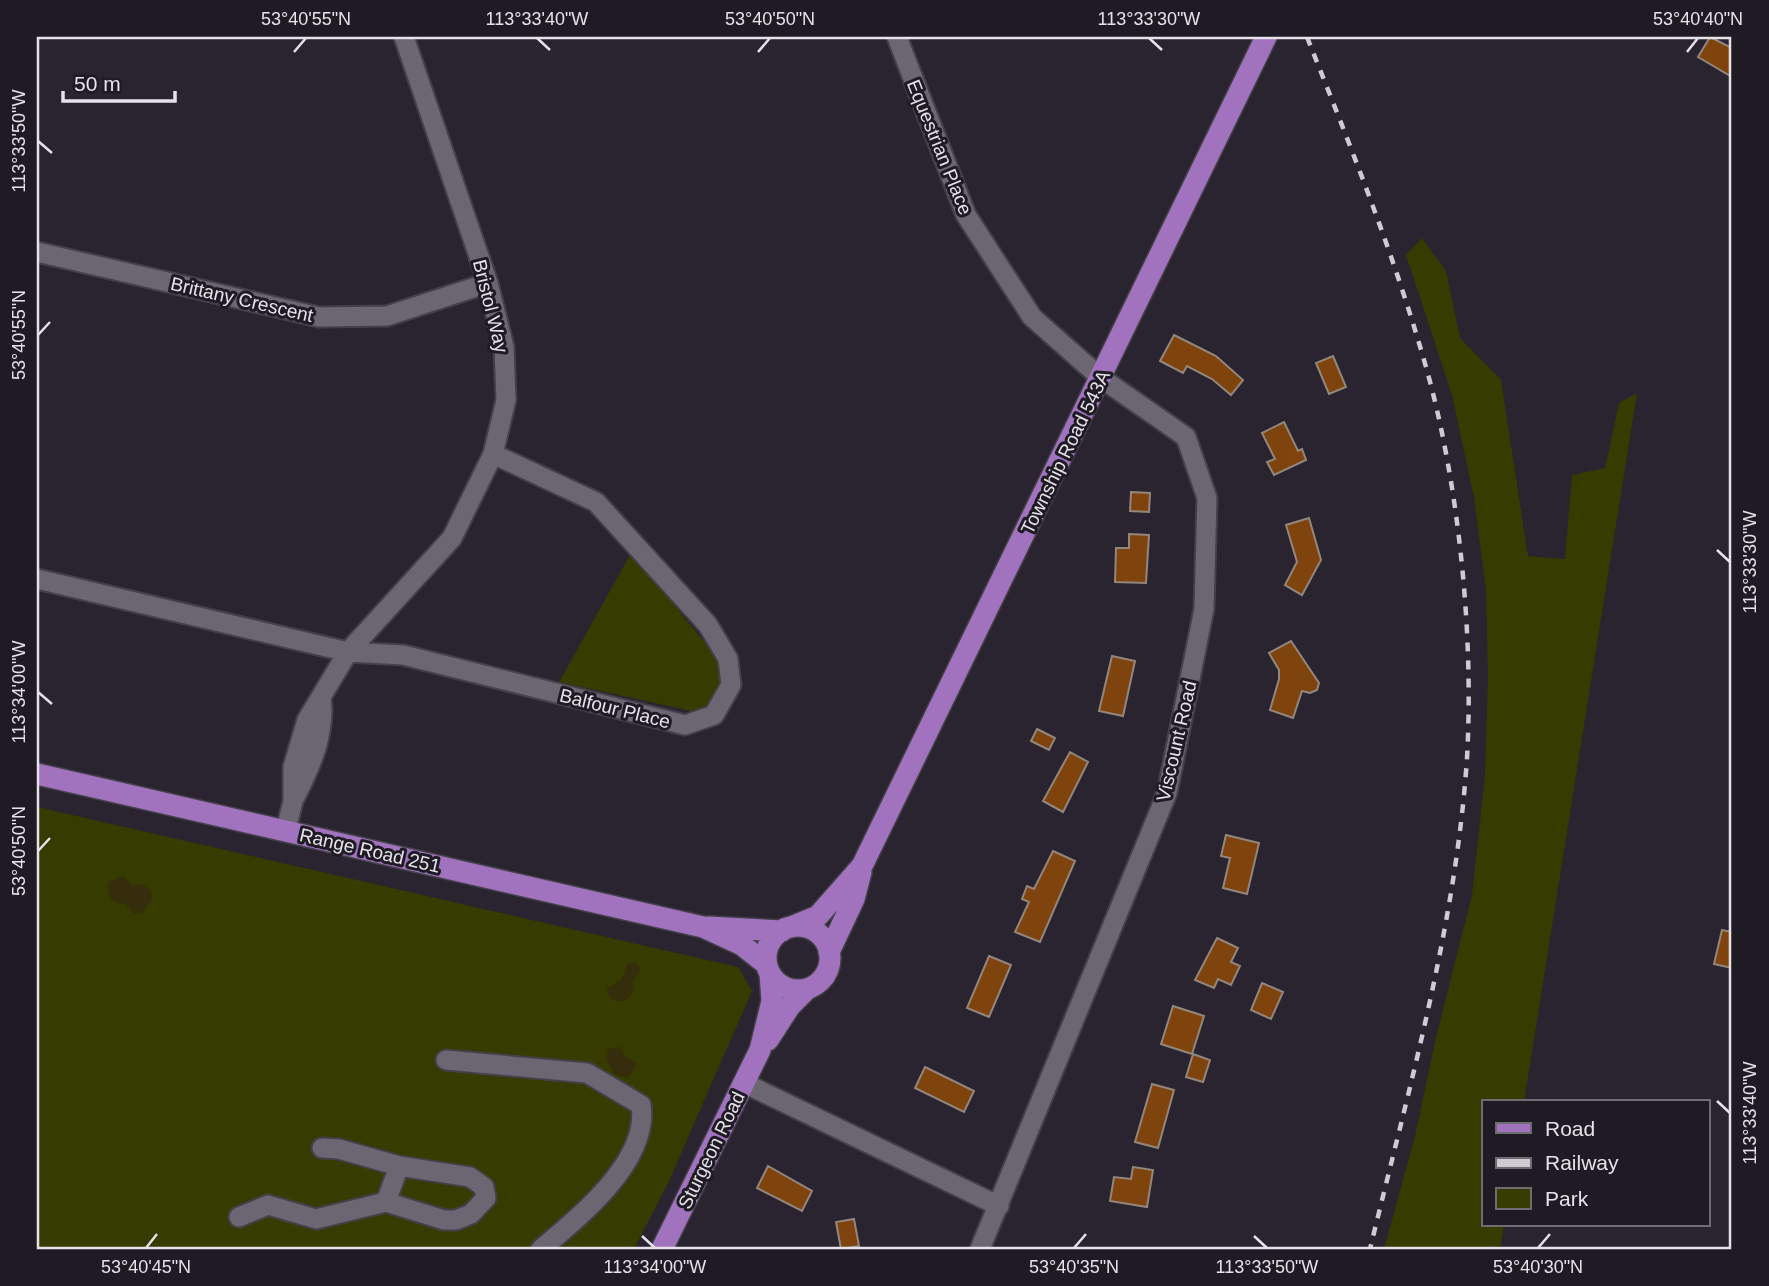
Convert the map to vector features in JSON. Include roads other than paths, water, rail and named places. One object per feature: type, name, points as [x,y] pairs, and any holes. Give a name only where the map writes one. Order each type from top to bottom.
[{"type":"main road","name":"Township Road 543A","points":[[829,952],[854,899],[862,866],[1266,37]]},
{"type":"main road","name":"Range Road 251","points":[[37,774],[703,927],[786,929]]},
{"type":"main road","name":"Township Road 543A","points":[[786,929],[818,916],[862,866]]},
{"type":"main road","name":"Range Road 251","points":[[703,927],[742,946],[768,969]]},
{"type":"main road","points":[[786,929],[811,929],[826,942],[829,952],[827,970],[816,985],[807,989],[786,988],[768,969],[769,945],[786,929]]},
{"type":"main road","name":"Sturgeon Road","points":[[662,1249],[760,1050],[772,1000],[768,969]]},
{"type":"main road","name":"Sturgeon Road","points":[[760,1050],[778,1028],[790,1006],[807,989]]},
{"type":"street","name":"Bristol Way","points":[[286,830],[293,801],[308,772],[324,719],[321,697],[348,652],[452,538],[493,454],[506,400],[504,347],[488,283],[404,37]]},
{"type":"street","name":"Equestrian Place","points":[[897,37],[966,215],[1032,317],[1101,378]]},
{"type":"street","name":"Brittany Crescent","points":[[37,252],[319,317],[387,316],[488,283]]},
{"type":"street","name":"Viscount Road","points":[[980,1249],[1167,793],[1204,610],[1207,498],[1186,437],[1101,378]]},
{"type":"street","name":"Balfour Place","points":[[348,652],[403,655],[685,725],[715,715],[731,685],[728,659],[708,625],[596,502],[493,454]]},
{"type":"street","points":[[37,579],[348,652]]},
{"type":"street","points":[[446,1060],[587,1073],[640,1105],[643,1119],[640,1134],[614,1176],[575,1223],[541,1249]]},
{"type":"street","points":[[744,1083],[999,1206]]},
{"type":"street","points":[[239,1217],[268,1205],[316,1219],[386,1202],[444,1220],[471,1214],[486,1198],[484,1187],[477,1179],[399,1166],[339,1149],[322,1148]]},
{"type":"street","points":[[386,1202],[399,1166]]},
{"type":"railway","points":[[1307,37],[1386,241],[1426,367],[1447,460],[1462,561],[1466,612],[1469,711],[1467,758],[1453,882],[1415,1067],[1370,1249]]}]
